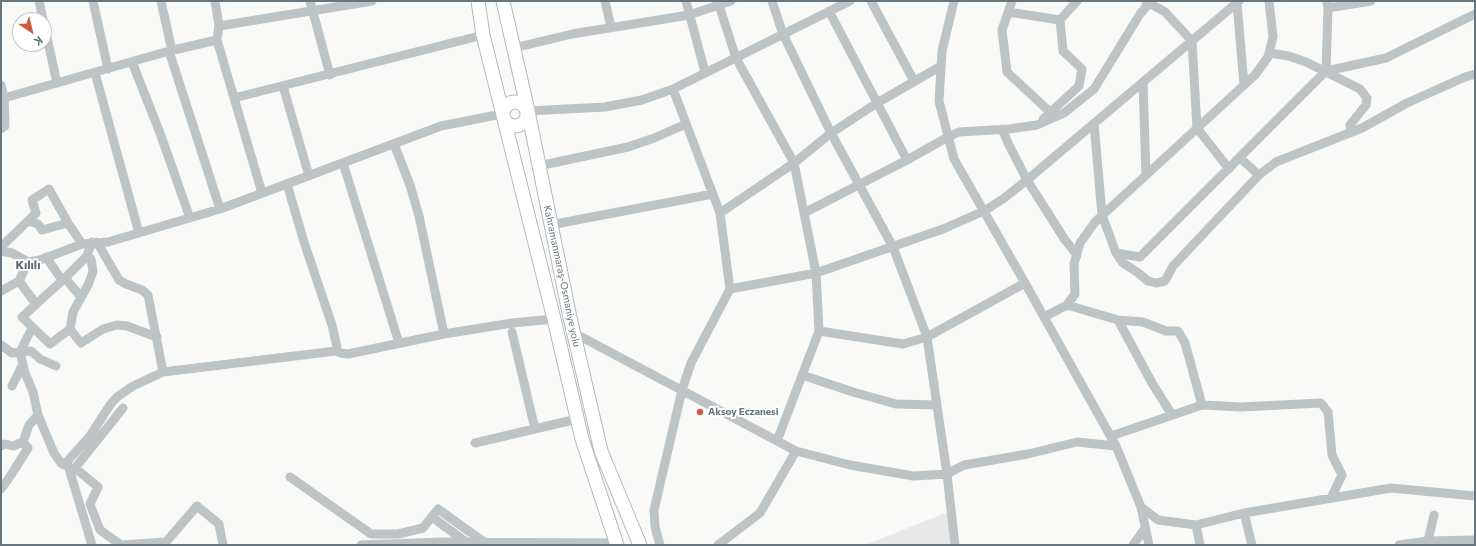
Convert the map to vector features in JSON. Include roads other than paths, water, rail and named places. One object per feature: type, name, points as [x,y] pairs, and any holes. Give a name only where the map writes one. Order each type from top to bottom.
[{"type":"highway","name":"Kahramanmaraş-Osmaniye yolu","points":[[478,1],[483,35],[554,319],[577,419],[612,544]]},
{"type":"highway","name":"Kahramanmaraş-Osmaniye yolu","points":[[503,1],[528,113],[550,225],[601,451],[640,545]]},
{"type":"highway","points":[[512,102],[523,105],[528,113],[524,123],[516,126],[508,125],[503,116],[505,107],[512,102]]},
{"type":"street","points":[[39,1],[41,12]]},
{"type":"street","points":[[93,1],[108,69]]},
{"type":"street","points":[[161,1],[171,51],[220,209]]},
{"type":"street","points":[[215,1],[219,26],[217,40],[262,193]]},
{"type":"street","points":[[310,1],[330,75]]},
{"type":"street","points":[[219,26],[372,1]]},
{"type":"street","points":[[605,1],[611,28]]},
{"type":"street","points":[[686,1],[705,72]]},
{"type":"street","points":[[514,48],[572,34],[689,15],[731,1]]},
{"type":"street","points":[[772,1],[784,34],[831,133],[893,247],[927,337],[947,474],[955,545]]},
{"type":"street","points":[[528,113],[605,107],[642,100],[673,89],[784,34],[834,6],[850,1]]},
{"type":"street","points":[[871,1],[914,81]]},
{"type":"street","points":[[954,1],[942,51],[939,101],[954,159],[1111,436],[1141,507],[1149,545]]},
{"type":"street","points":[[1012,1],[1002,30],[1007,72],[1050,112]]},
{"type":"street","points":[[1037,124],[1079,86],[1082,69],[1063,51],[1060,20],[1078,1]]},
{"type":"street","points":[[1044,317],[1067,305],[1075,294],[1074,264],[1080,243],[1095,222],[1255,75],[1268,58],[1273,38],[1270,1]]},
{"type":"street","points":[[1326,72],[1328,4],[1371,1]]},
{"type":"street","points":[[804,213],[959,132],[1002,129],[1037,124],[1064,113],[1094,89],[1149,2],[1165,12],[1192,40],[1197,128],[1229,169]]},
{"type":"street","points":[[1238,2],[1244,85]]},
{"type":"street","points":[[730,289],[816,273],[943,229],[984,211],[1004,199],[1238,2]]},
{"type":"street","points":[[719,5],[736,58],[794,163],[816,273],[819,331],[777,441]]},
{"type":"street","points":[[834,6],[877,103],[907,160]]},
{"type":"street","points":[[1008,12],[1060,20]]},
{"type":"street","points":[[1116,253],[1140,257],[1326,72],[1386,58],[1475,14]]},
{"type":"street","points":[[234,98],[330,75],[483,35]]},
{"type":"street","points":[[4,98],[171,51],[217,40]]},
{"type":"street","points":[[50,52],[57,83]]},
{"type":"street","points":[[1269,53],[1289,56],[1306,62],[1360,89],[1367,98],[1366,105],[1350,125],[1352,132]]},
{"type":"street","points":[[132,62],[160,133],[190,218]]},
{"type":"street","points":[[720,213],[794,163],[831,133],[877,103],[941,66]]},
{"type":"street","points":[[94,73],[139,233]]},
{"type":"street","points":[[1094,123],[1102,215],[1116,253],[1123,263],[1148,281],[1156,283],[1165,281],[1173,266],[1258,175],[1276,162],[1362,128],[1407,103],[1475,74]]},
{"type":"street","points":[[1143,82],[1146,175]]},
{"type":"street","points":[[1,85],[4,98],[5,126],[1,129]]},
{"type":"street","points":[[283,86],[309,176]]},
{"type":"street","points":[[660,545],[655,527],[654,510],[682,390],[691,363],[730,289],[720,213],[673,89]]},
{"type":"street","points":[[1,251],[12,253],[28,262],[46,258],[82,244],[108,242],[220,209],[441,126],[503,116]]},
{"type":"street","points":[[538,166],[628,147],[654,138],[686,124]]},
{"type":"street","points":[[1002,129],[1027,180],[1065,240],[1077,255]]},
{"type":"street","points":[[394,144],[410,186],[419,216],[444,334]]},
{"type":"street","points":[[1240,158],[1258,175]]},
{"type":"street","points":[[342,163],[399,343]]},
{"type":"street","points":[[287,184],[304,242],[332,326],[337,347],[336,351]]},
{"type":"street","points":[[1,247],[36,213],[32,200],[49,190],[82,244]]},
{"type":"street","points":[[550,225],[713,194]]},
{"type":"street","points":[[28,221],[38,224],[42,230],[68,223]]},
{"type":"street","points":[[87,256],[91,258],[93,272],[73,312],[70,328],[50,344],[22,317],[87,256],[95,242]]},
{"type":"street","points":[[95,242],[119,280],[142,290],[148,295],[163,372]]},
{"type":"street","points":[[46,258],[81,297]]},
{"type":"street","points":[[1,291],[19,281],[28,262]]},
{"type":"street","points":[[19,281],[36,304]]},
{"type":"street","points":[[819,331],[903,344],[927,337],[1025,283]]},
{"type":"street","points":[[1067,305],[1118,320],[1143,322],[1166,331],[1178,331],[1185,343],[1202,405]]},
{"type":"street","points":[[32,328],[20,352],[33,392],[38,415],[54,453],[60,463],[64,465],[90,436],[110,405],[117,398],[133,386],[163,372],[336,351],[348,354],[444,334],[512,323],[554,319]]},
{"type":"street","points":[[1118,320],[1152,383],[1172,415]]},
{"type":"street","points":[[70,328],[81,343],[103,329],[117,325],[127,326],[157,337]]},
{"type":"street","points":[[512,332],[535,429]]},
{"type":"street","points":[[574,333],[796,451],[850,465],[913,476],[947,474],[964,465],[1028,454],[1077,442],[1116,446]]},
{"type":"street","points":[[1,345],[12,353],[31,351],[40,359],[56,366]]},
{"type":"street","points":[[12,386],[23,364]]},
{"type":"street","points":[[802,375],[853,392],[896,404],[937,405]]},
{"type":"street","points":[[1111,436],[1202,405],[1241,407],[1321,403],[1328,412],[1332,455],[1342,475],[1331,498]]},
{"type":"street","points":[[122,408],[75,468],[98,487],[90,504],[100,530],[121,545],[166,542],[197,506],[219,524],[223,545]]},
{"type":"street","points":[[1,446],[5,444],[13,446],[23,442],[29,425],[38,415]]},
{"type":"street","points":[[475,443],[577,419]]},
{"type":"street","points":[[1,489],[28,448],[23,442]]},
{"type":"street","points":[[718,545],[760,513],[796,451]]},
{"type":"street","points":[[66,462],[92,545]]},
{"type":"street","points":[[290,477],[371,534],[398,534],[423,528],[438,509],[484,542]]},
{"type":"street","points":[[1141,507],[1158,520],[1196,525],[1244,513],[1390,488],[1475,496]]},
{"type":"street","points":[[1244,513],[1252,545]]},
{"type":"street","points":[[1427,543],[1434,515]]},
{"type":"street","points":[[432,517],[466,542]]},
{"type":"street","points":[[1196,525],[1200,545]]},
{"type":"street","points":[[1133,545],[1145,528]]},
{"type":"street","points":[[1399,545],[1475,540]]},
{"type":"street","points":[[361,545],[441,544],[466,542],[502,544],[612,544]]},
{"type":"place","name":"Aksoy Eczanesi","points":[[700,412]]},
{"type":"district","name":"Kılılı","points":[[28,265]]}]
